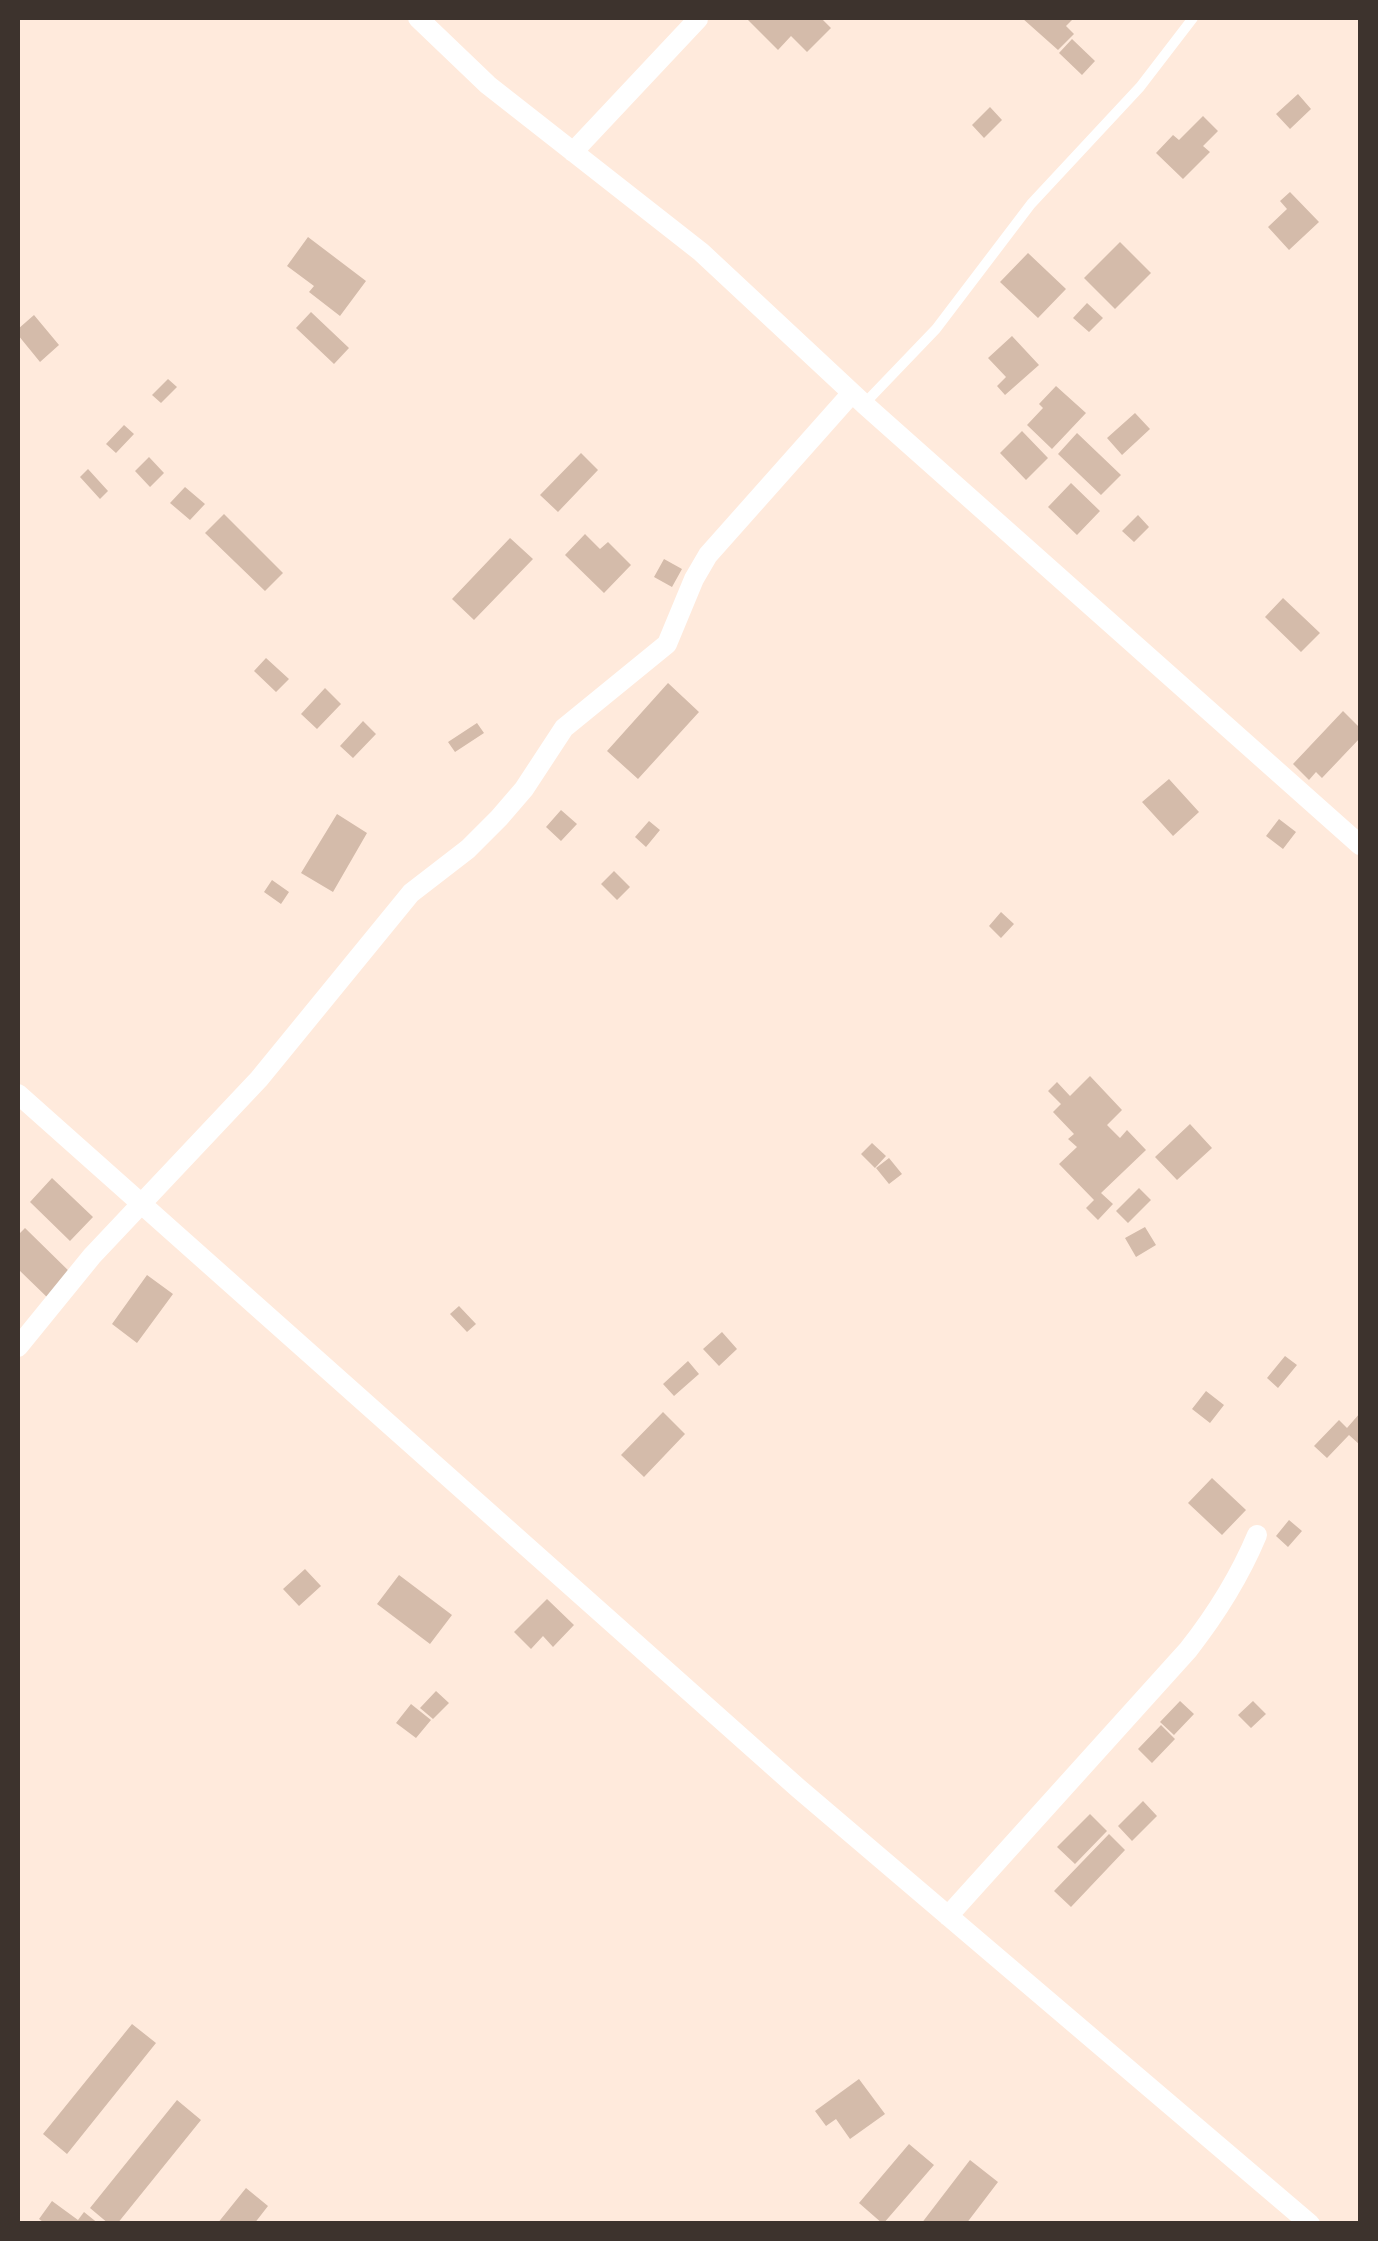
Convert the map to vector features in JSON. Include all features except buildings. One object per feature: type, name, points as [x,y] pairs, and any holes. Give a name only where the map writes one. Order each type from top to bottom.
[{"type":"street","points":[[418,18],[488,85],[702,252],[858,399],[1360,845]]},
{"type":"street","points":[[572,152],[698,19]]},
{"type":"street","points":[[18,1347],[141,1202],[259,1079],[411,893],[468,849],[499,818],[524,789],[564,728],[667,644],[708,555],[858,399]]},
{"type":"street","points":[[18,1094],[798,1788],[1310,2224]]},
{"type":"street","points":[[948,1916],[1188,1650],[1220,1609],[1242,1572],[1257,1535]]},
{"type":"lane","points":[[858,399],[936,329],[1031,204],[1140,87],[1192,18]]}]
